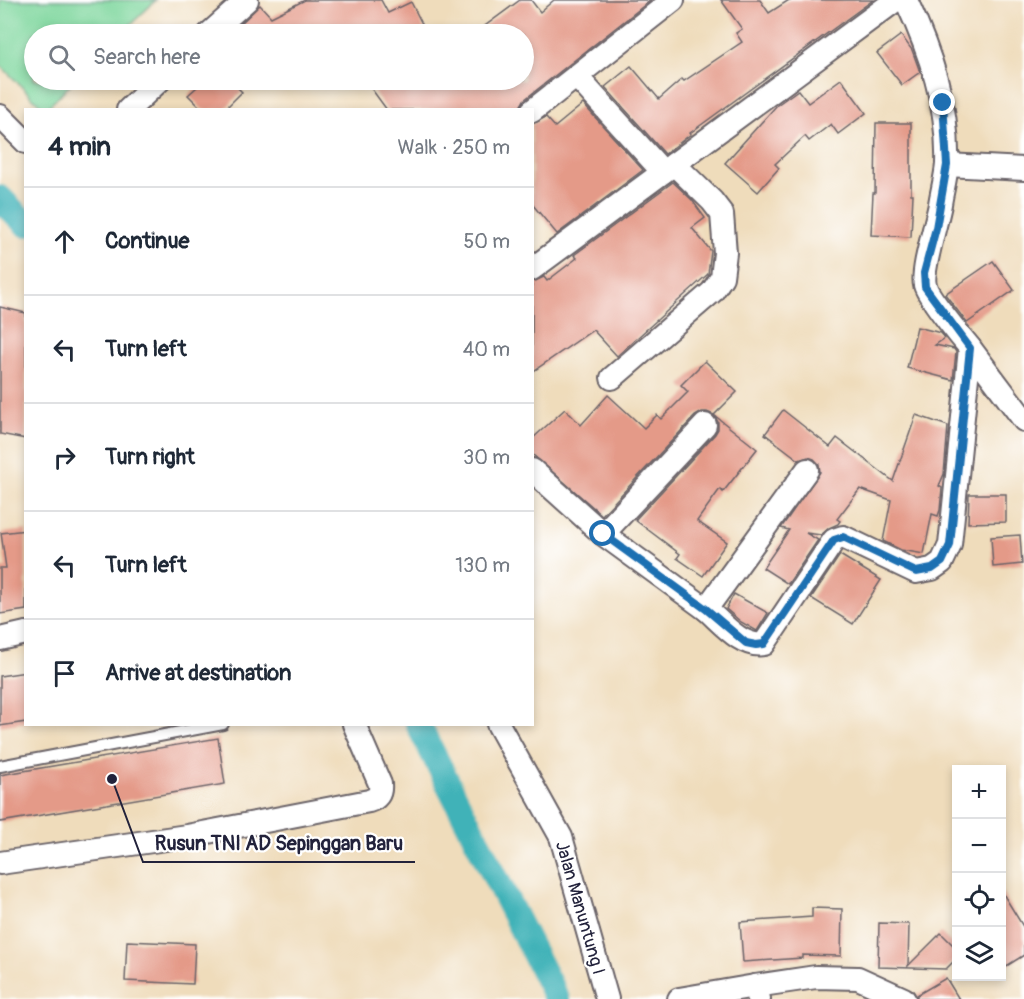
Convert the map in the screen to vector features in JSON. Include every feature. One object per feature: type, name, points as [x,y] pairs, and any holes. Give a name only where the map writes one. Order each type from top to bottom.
[{"type":"street","points":[[220,24],[247,0]]},
{"type":"street","points":[[534,109],[673,0]]},
{"type":"street","points":[[534,268],[896,0]]},
{"type":"street","points":[[906,0],[936,75],[943,103],[947,165],[936,228],[924,273],[925,287],[1024,420]]},
{"type":"street","points":[[577,77],[668,168],[712,201],[722,214],[725,253],[722,276],[712,292],[612,378]]},
{"type":"street","points":[[130,108],[149,90]]},
{"type":"street","points":[[0,116],[24,139]]},
{"type":"street","points":[[947,165],[1024,169]]},
{"type":"street","points":[[534,472],[603,534],[706,609],[746,643],[764,644],[834,540],[843,537],[916,572],[932,569],[942,562],[950,545],[970,348]]},
{"type":"street","points":[[603,534],[705,425]]},
{"type":"street","points":[[706,609],[807,470]]},
{"type":"street","points":[[0,639],[24,633]]},
{"type":"street","points":[[0,863],[187,836],[369,801],[381,792],[380,784],[355,726]]},
{"type":"street","name":"Jalan Manuntung I","points":[[499,726],[561,837],[607,999]]},
{"type":"street","points":[[679,999],[757,992],[816,977],[858,978],[904,999]]},
{"type":"lane","points":[[0,766],[212,726]]},
{"type":"green space","points":[[0,0],[156,0],[131,24],[24,24],[24,89],[0,65]]},
{"type":"green space","points":[[25,90],[65,90],[47,108],[43,108]]},
{"type":"building","points":[[305,0],[381,0],[388,13],[411,2],[422,24],[240,24],[260,5],[271,17]]},
{"type":"building","points":[[520,0],[531,0],[540,12],[554,0],[651,0],[524,100],[520,108],[386,108],[372,90],[534,90],[534,24],[488,24]]},
{"type":"building","points":[[721,0],[760,0],[769,13],[789,0],[873,0],[690,133],[665,154],[605,87],[631,66],[659,99],[682,79],[684,81],[742,42],[736,33],[742,29]]},
{"type":"building","points":[[901,35],[912,50],[920,72],[902,85],[877,53]]},
{"type":"building","points":[[841,79],[866,113],[838,134],[831,124],[809,141],[805,136],[775,164],[779,168],[758,192],[725,163],[777,105],[798,90],[808,103]]},
{"type":"building","points":[[194,90],[240,90],[242,92],[226,108],[201,108],[188,95]]},
{"type":"building","points":[[583,104],[643,170],[557,234],[534,206],[534,123],[546,117],[555,127]]},
{"type":"building","points":[[876,123],[911,123],[911,194],[913,194],[911,237],[871,235],[873,193],[875,193]]},
{"type":"building","points":[[673,182],[692,200],[705,218],[692,228],[711,251],[708,274],[617,356],[593,330],[534,371],[534,281],[544,277],[547,281],[577,258],[574,255]]},
{"type":"building","points":[[993,261],[1014,290],[967,323],[945,294]]},
{"type":"building","points":[[0,307],[24,313],[24,439],[0,434]]},
{"type":"building","points":[[917,327],[941,333],[945,338],[935,345],[954,349],[956,352],[953,380],[907,368]]},
{"type":"building","points":[[705,361],[737,392],[714,415],[702,412],[695,416],[602,515],[534,456],[534,437],[565,409],[581,425],[608,395],[644,428],[657,415],[661,419],[688,392],[681,385]]},
{"type":"building","points":[[783,410],[830,447],[837,438],[893,481],[916,415],[948,426],[944,474],[939,486],[942,488],[940,510],[938,516],[932,514],[924,554],[901,550],[883,541],[891,500],[860,489],[837,519],[840,521],[838,524],[821,535],[806,533],[818,540],[788,584],[763,568],[789,530],[781,528],[820,472],[819,464],[814,459],[808,457],[799,460],[765,434]]},
{"type":"building","points":[[714,415],[757,449],[723,492],[720,489],[697,521],[727,542],[703,576],[677,558],[680,554],[635,520],[715,434],[718,422]]},
{"type":"building","points":[[969,494],[1006,494],[1006,522],[968,523]]},
{"type":"building","points":[[24,530],[24,610],[0,614],[0,568],[6,568],[1,533]]},
{"type":"building","points":[[1020,535],[1022,564],[993,567],[991,537]]},
{"type":"building","points":[[840,555],[881,580],[853,624],[811,598]]},
{"type":"building","points":[[734,594],[768,613],[757,631],[741,622],[726,609]]},
{"type":"building","points":[[24,672],[24,722],[0,726],[0,676]]},
{"type":"building","points":[[218,738],[225,784],[0,822],[0,775]]},
{"type":"building","points":[[1006,899],[1024,928],[1024,955],[1006,966]]},
{"type":"building","points":[[812,908],[842,909],[841,956],[802,955],[802,958],[743,962],[740,922],[812,917]]},
{"type":"building","points":[[879,923],[909,924],[908,966],[941,933],[952,944],[952,963],[946,969],[878,967]]},
{"type":"building","points":[[127,941],[195,944],[193,984],[125,981]]},
{"type":"building","points":[[946,978],[959,999],[917,999],[917,995]]},
{"type":"waterway","points":[[0,198],[24,222]]},
{"type":"waterway","points":[[419,726],[557,999]]},
{"type":"place","name":"Rusun TNI AD Sepinggan Baru","points":[[112,779]]},
{"type":"route","points":[[603,534],[706,609],[746,643],[756,645],[764,644],[834,540],[843,537],[916,572],[932,569],[942,562],[950,545],[970,348],[925,287],[924,273],[936,228],[947,165],[943,103]]}]
